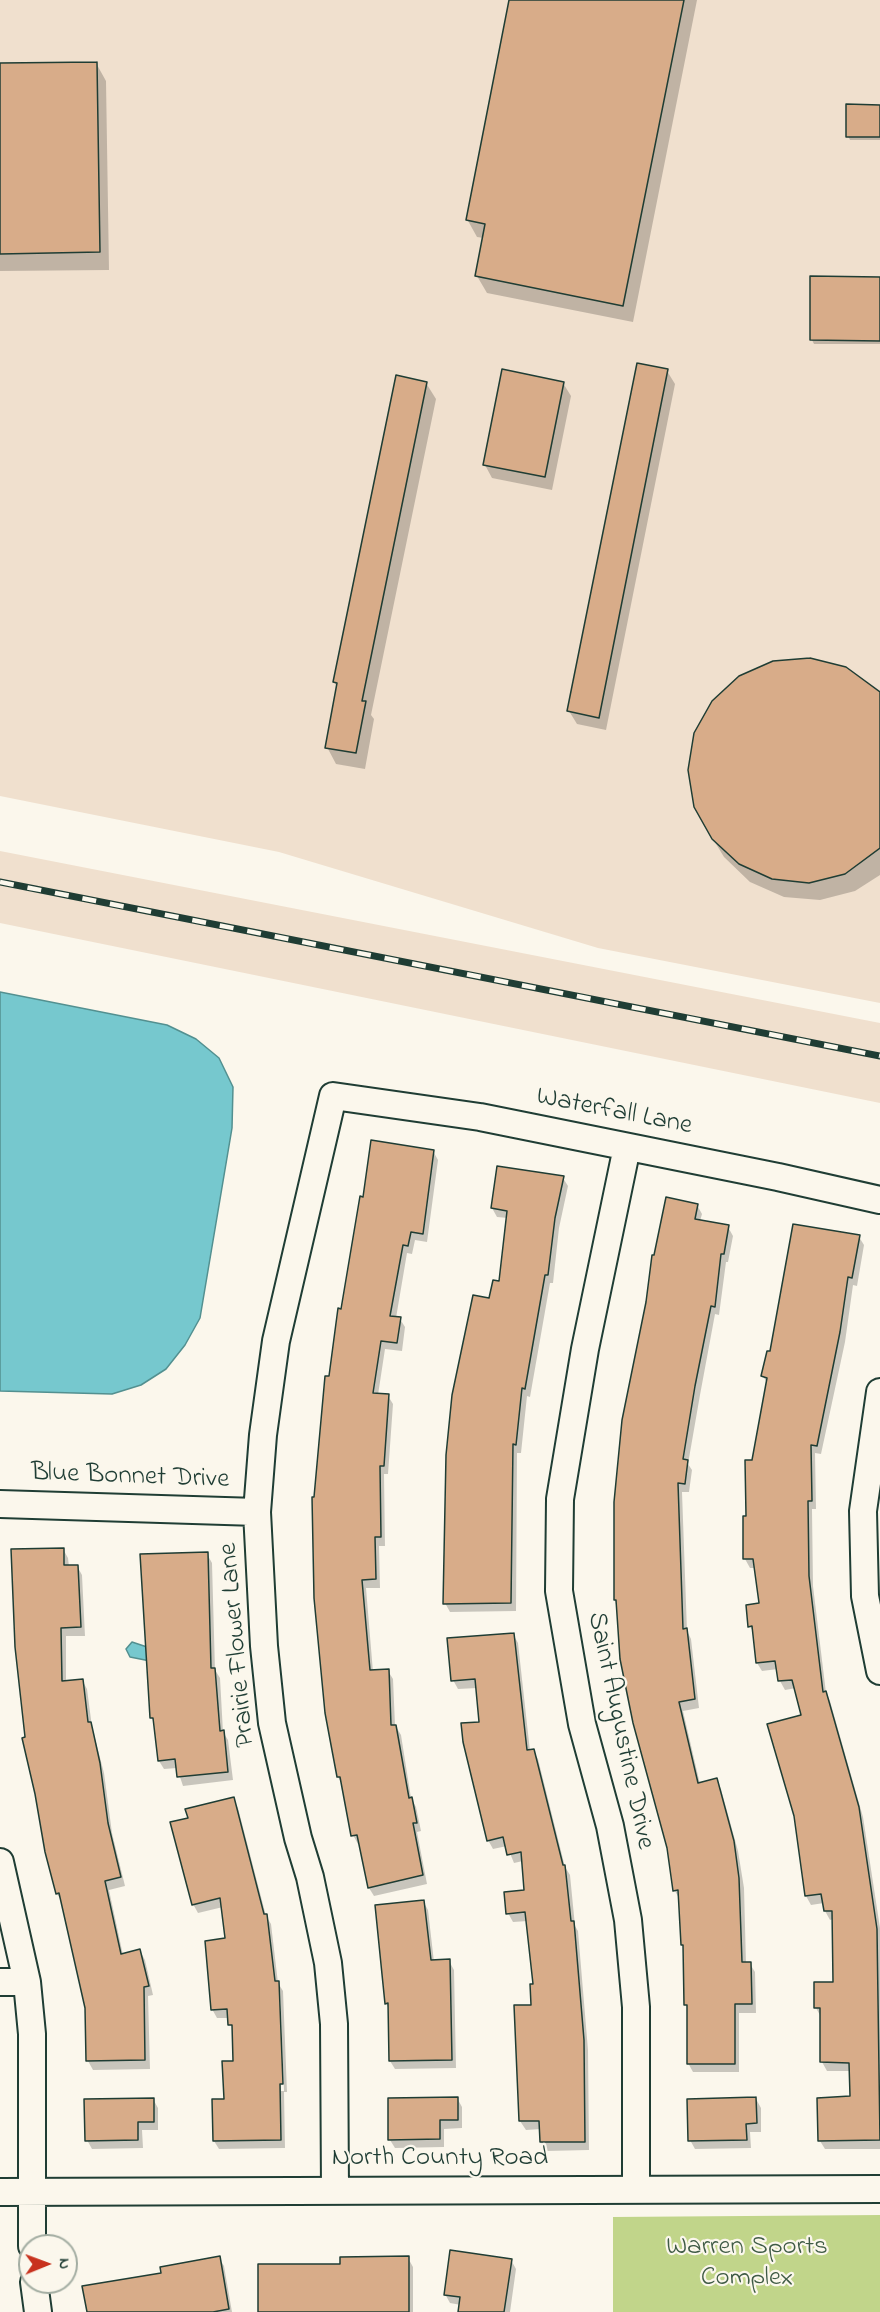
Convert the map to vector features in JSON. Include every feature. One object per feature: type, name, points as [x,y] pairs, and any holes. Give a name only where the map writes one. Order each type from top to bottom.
[{"type":"street","name":"Waterfall Lane","points":[[333,1096],[480,1117],[880,1200]]},
{"type":"street","name":"Prairie Flower Lane","points":[[333,1096],[276,1341],[263,1435],[257,1512],[264,1646],[272,1723],[298,1838],[310,1877],[328,1963],[334,2024],[335,2191]]},
{"type":"street","name":"Saint Augustine Drive","points":[[627,1147],[585,1349],[560,1498],[559,1591],[582,1724],[610,1826],[628,1920],[636,2007],[636,2190]]},
{"type":"street","points":[[880,1392],[863,1512],[865,1596],[880,1671]]},
{"type":"street","name":"Blue Bonnet Drive","points":[[0,1504],[257,1512]]},
{"type":"street","points":[[0,1862],[27,1982],[32,2034],[32,2234]]},
{"type":"street","points":[[0,1982],[27,1982]]},
{"type":"street","name":"North County Road","points":[[0,2192],[880,2189]]},
{"type":"street","points":[[36,2294],[38,2312]]},
{"type":"shaded area","points":[[0,0],[880,0],[880,1003],[598,948],[279,852],[0,796]]},
{"type":"shaded area","points":[[0,851],[880,1023],[880,1103],[0,923]]},
{"type":"green space","name":"Warren Sports Complex","points":[[880,2215],[880,2312],[613,2312],[613,2217]]},
{"type":"water","points":[[0,992],[167,1025],[196,1039],[219,1058],[233,1087],[232,1128],[200,1318],[185,1345],[166,1369],[141,1385],[112,1394],[0,1391]]},
{"type":"water","points":[[132,1642],[147,1647],[150,1661],[130,1657],[126,1649]]},
{"type":"building","points":[[509,0],[684,0],[623,306],[475,276],[485,224],[466,220]]},
{"type":"building","points":[[97,62],[100,252],[0,254],[0,63]]},
{"type":"building","points":[[846,104],[880,105],[880,137],[846,137]]},
{"type":"building","points":[[810,276],[880,277],[880,341],[810,340]]},
{"type":"building","points":[[637,363],[668,369],[599,718],[567,711]]},
{"type":"building","points":[[502,369],[564,382],[545,477],[483,465]]},
{"type":"building","points":[[396,375],[427,382],[362,701],[366,701],[356,753],[325,748],[337,683],[333,682]]},
{"type":"building","points":[[810,658],[846,667],[880,692],[880,848],[845,874],[809,883],[772,879],[739,864],[712,839],[694,807],[688,770],[694,733],[712,701],[739,676],[773,661]]},
{"type":"building","points":[[371,1140],[434,1150],[423,1234],[411,1232],[408,1246],[403,1245],[390,1316],[401,1317],[397,1343],[381,1341],[373,1393],[389,1394],[384,1466],[380,1466],[381,1537],[375,1537],[376,1579],[362,1580],[370,1670],[389,1669],[391,1725],[396,1725],[409,1798],[412,1797],[417,1823],[413,1823],[423,1875],[368,1888],[357,1835],[351,1836],[325,1713],[314,1598],[312,1497],[314,1497],[325,1376],[329,1376],[338,1308],[341,1309],[360,1196],[363,1197]]},
{"type":"building","points":[[497,1166],[564,1176],[555,1218],[548,1275],[545,1275],[525,1389],[522,1388],[516,1445],[513,1444],[511,1603],[443,1604],[446,1455],[452,1395],[473,1295],[489,1298],[493,1280],[499,1281],[507,1211],[491,1208]]},
{"type":"building","points":[[666,1197],[698,1204],[695,1219],[729,1225],[724,1254],[721,1254],[715,1307],[711,1306],[695,1386],[683,1459],[688,1460],[685,1484],[678,1483],[683,1629],[687,1628],[695,1699],[679,1702],[698,1783],[717,1778],[734,1841],[739,1878],[742,1962],[751,1962],[752,2004],[735,2004],[735,2064],[687,2064],[687,2005],[684,2005],[683,1945],[681,1945],[678,1890],[673,1891],[667,1848],[633,1723],[620,1659],[616,1600],[614,1600],[614,1502],[622,1420],[646,1302],[652,1255],[654,1255]]},
{"type":"building","points":[[793,1224],[860,1235],[852,1278],[848,1277],[840,1332],[817,1446],[811,1445],[812,1501],[808,1501],[809,1576],[823,1692],[826,1691],[859,1807],[877,1929],[880,2140],[818,2141],[817,2098],[850,2096],[849,2063],[820,2062],[820,2008],[814,2008],[814,1982],[833,1982],[832,1911],[824,1911],[821,1894],[805,1896],[794,1816],[767,1724],[801,1715],[792,1680],[778,1681],[775,1661],[756,1663],[752,1626],[748,1627],[746,1605],[759,1603],[753,1559],[743,1559],[743,1516],[746,1516],[745,1460],[752,1460],[767,1378],[761,1376],[767,1351],[770,1351]]},
{"type":"building","points":[[64,1548],[64,1565],[78,1565],[81,1627],[61,1628],[62,1681],[83,1679],[88,1722],[91,1722],[100,1763],[108,1823],[121,1877],[105,1881],[121,1954],[140,1949],[149,1986],[144,1987],[145,2060],[86,2061],[85,2008],[59,1893],[56,1894],[45,1852],[22,1738],[25,1737],[15,1647],[11,1549]]},
{"type":"building","points":[[208,1552],[211,1668],[215,1668],[220,1731],[224,1730],[228,1772],[177,1777],[175,1759],[158,1761],[153,1718],[150,1718],[140,1554]]},
{"type":"building","points":[[514,1633],[527,1750],[534,1749],[563,1865],[565,1865],[571,1921],[574,1921],[584,2040],[585,2142],[540,2142],[539,2121],[519,2121],[514,2005],[531,2005],[530,1984],[533,1984],[525,1912],[506,1914],[504,1892],[524,1890],[521,1852],[507,1855],[503,1837],[487,1841],[463,1742],[461,1723],[479,1722],[475,1679],[451,1681],[447,1638]]},
{"type":"building","points":[[234,1797],[264,1914],[267,1914],[275,1981],[279,1981],[283,2084],[280,2084],[281,2140],[213,2141],[212,2099],[224,2099],[222,2061],[233,2061],[232,2025],[228,2025],[227,2009],[211,2010],[205,1941],[225,1938],[220,1898],[192,1905],[170,1822],[188,1818],[185,1809]]},
{"type":"building","points":[[424,1900],[431,1960],[450,1959],[452,2060],[389,2061],[388,2003],[385,2004],[375,1905]]},
{"type":"building","points":[[458,2097],[458,2120],[440,2120],[440,2139],[388,2140],[388,2098]]},
{"type":"building","points":[[756,2097],[757,2123],[746,2124],[747,2140],[688,2141],[687,2099]]},
{"type":"building","points":[[154,2098],[154,2122],[138,2122],[138,2140],[85,2141],[84,2099]]},
{"type":"building","points":[[450,2250],[512,2259],[504,2312],[458,2312],[460,2297],[444,2295]]},
{"type":"building","points":[[220,2256],[229,2309],[213,2312],[87,2312],[82,2286],[161,2273],[160,2267]]},
{"type":"building","points":[[409,2256],[409,2312],[258,2312],[258,2264],[340,2264],[340,2257]]},
{"type":"railway","points":[[0,882],[880,1056]]}]
